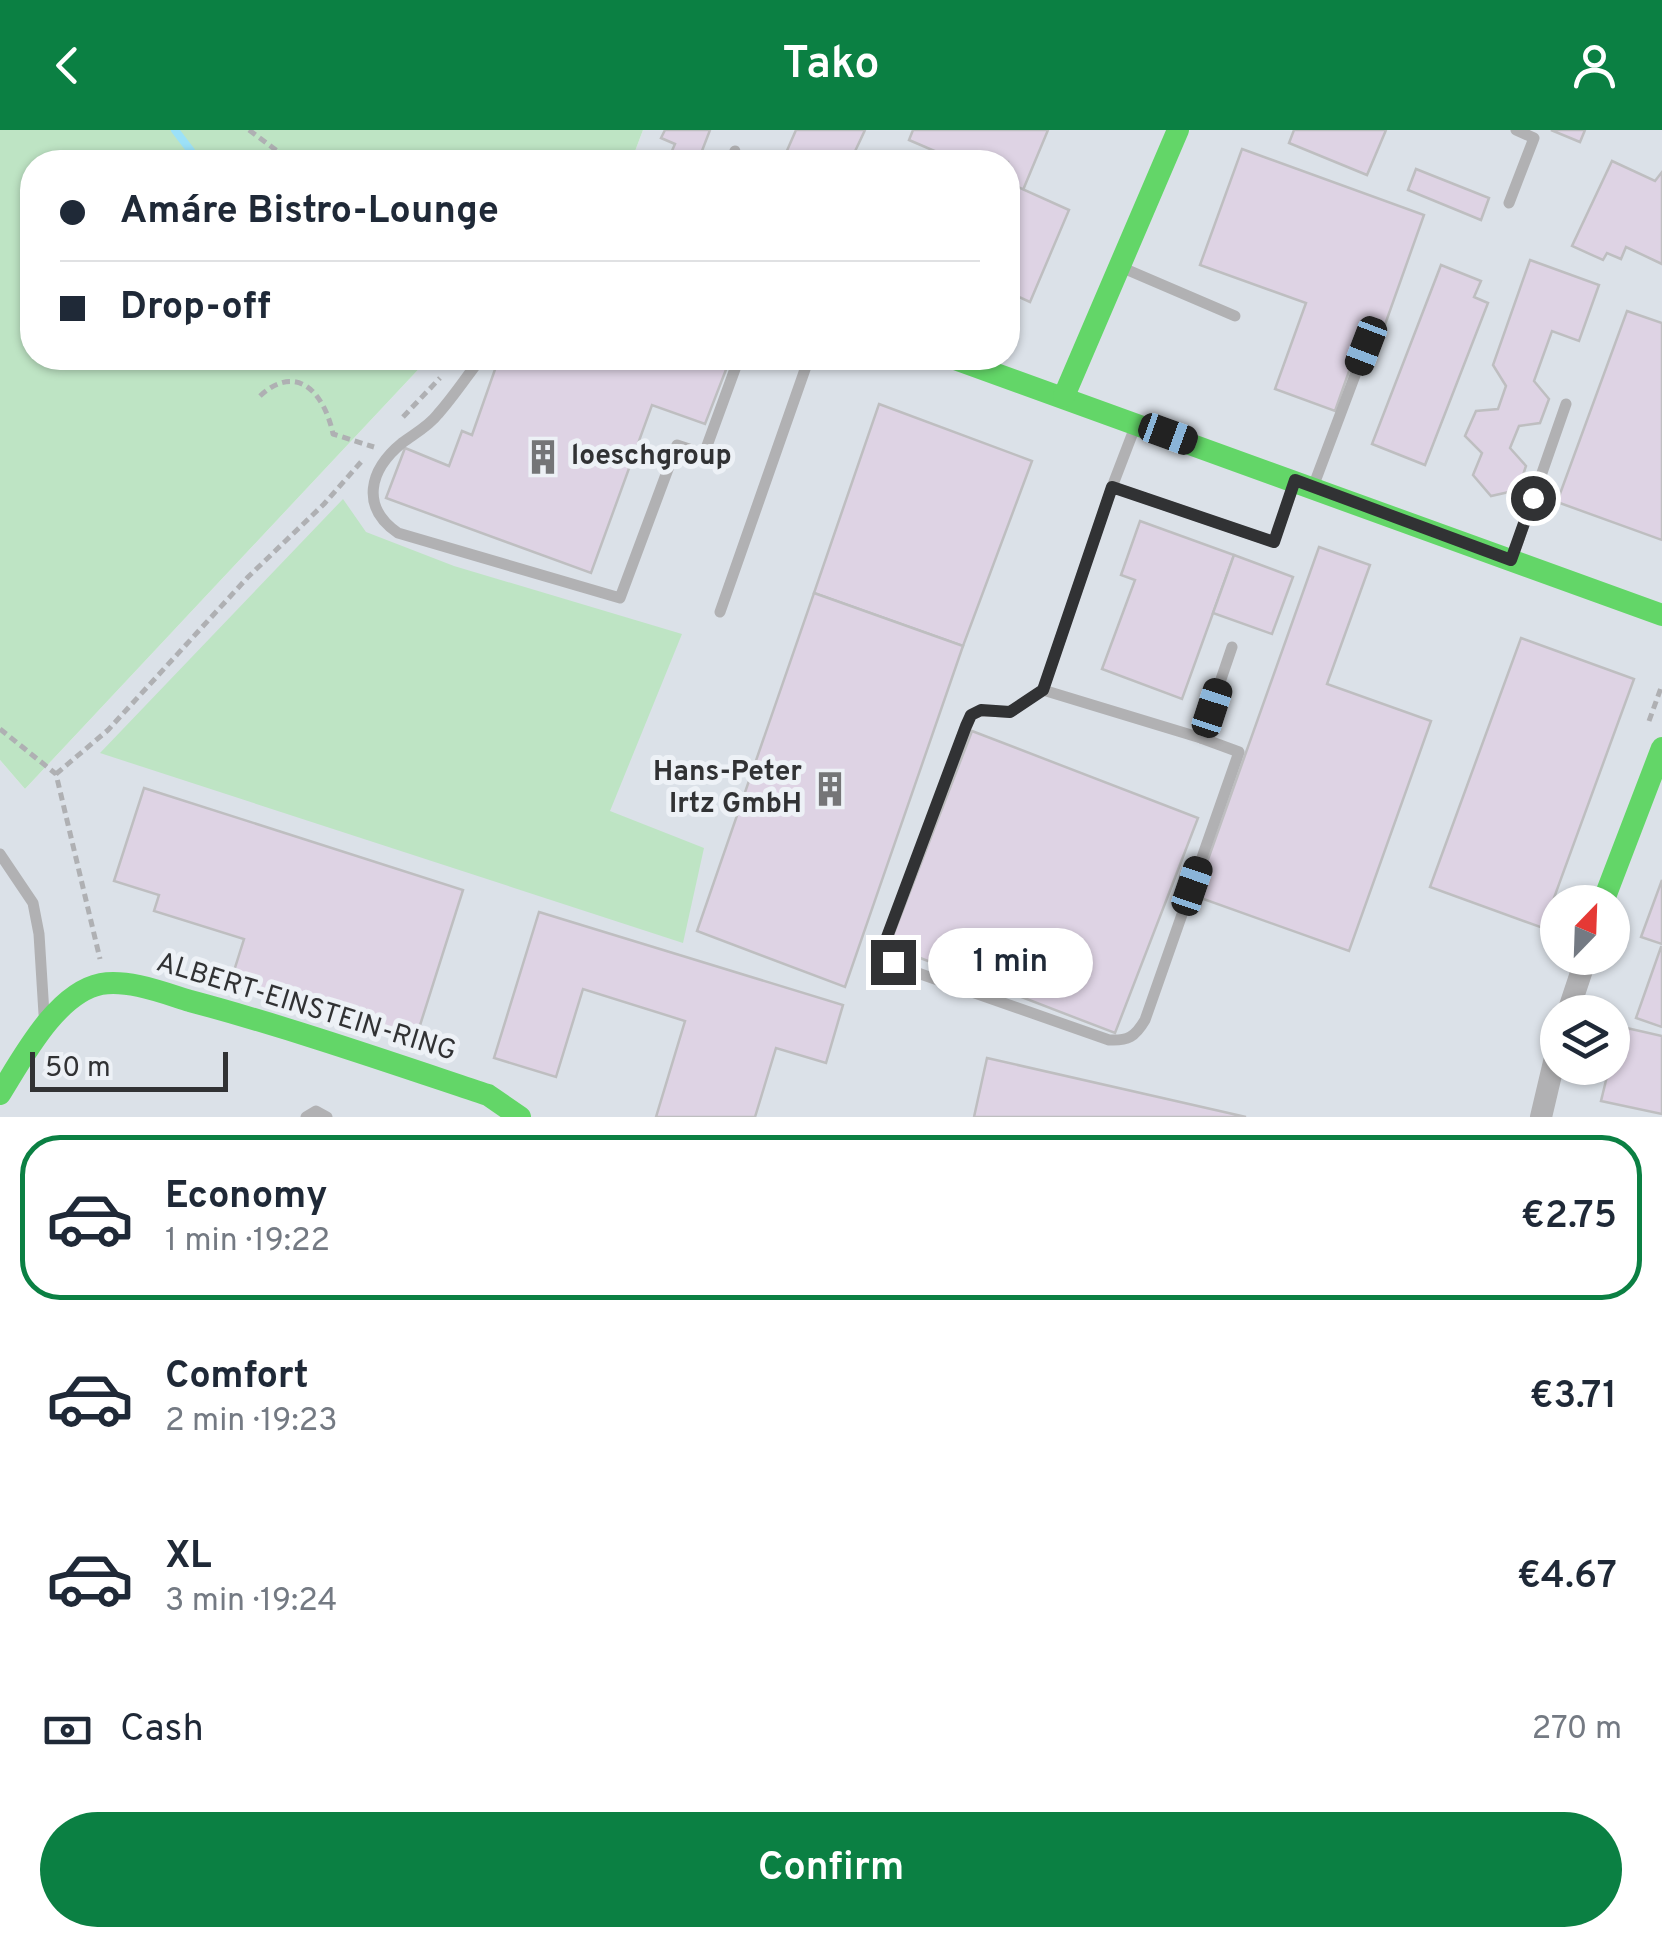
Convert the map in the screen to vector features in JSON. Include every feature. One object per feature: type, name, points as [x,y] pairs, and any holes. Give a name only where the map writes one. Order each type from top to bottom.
[{"type":"street","points":[[1064,396],[1178,130]]},
{"type":"street","points":[[987,370],[1662,615]]},
{"type":"street","points":[[1610,885],[1662,748]]},
{"type":"street","points":[[0,1094],[55,1010],[103,982]]},
{"type":"street","name":"ALBERT-EINSTEIN-RING","points":[[103,982],[162,992],[488,1095],[520,1117]]},
{"type":"street","points":[[1541,1117],[1549,1085]]},
{"type":"lane","points":[[1510,202],[1534,138],[1516,130]]},
{"type":"lane","points":[[1120,266],[1235,316]]},
{"type":"lane","points":[[1112,487],[1274,542],[1366,346]]},
{"type":"lane","points":[[471,370],[436,418],[388,457],[378,473],[374,510],[383,524],[398,534],[620,598],[677,444],[704,454],[735,370]]},
{"type":"lane","points":[[720,612],[805,370]]},
{"type":"lane","points":[[1511,560],[1566,404]]},
{"type":"lane","points":[[1043,690],[1239,752],[1144,1020],[1136,1035],[1124,1041],[1108,1040],[915,972],[884,955],[884,945],[971,715],[981,710],[1010,712],[1043,690],[1136,423]]},
{"type":"lane","points":[[1201,738],[1232,647]]},
{"type":"lane","points":[[0,854],[33,903],[39,934],[44,1027]]},
{"type":"lane","points":[[306,1117],[316,1111],[327,1117]]},
{"type":"path","points":[[249,130],[276,150]]},
{"type":"path","points":[[398,422],[447,370]]},
{"type":"path","points":[[260,396],[272,385],[290,381],[307,386],[323,400],[333,434],[374,448],[386,434]]},
{"type":"path","points":[[56,774],[108,730],[248,577],[362,462]]},
{"type":"path","points":[[0,729],[56,774],[93,922],[103,982]]},
{"type":"shaded area","points":[[643,130],[1662,130],[1662,1117],[0,1117],[0,760],[25,789],[418,370],[1020,370],[1020,150],[636,150]]},
{"type":"green space","points":[[0,130],[643,130],[636,150],[20,150],[20,370],[418,370],[25,789],[0,760]]},
{"type":"green space","points":[[343,499],[366,532],[454,566],[682,634],[610,811],[704,848],[683,943],[100,753]]},
{"type":"building","points":[[665,130],[710,130],[702,150],[672,150],[675,144],[661,138]]},
{"type":"building","points":[[796,130],[865,130],[856,150],[787,150]]},
{"type":"building","points":[[913,130],[1048,130],[1023,190],[1020,150],[932,150],[909,140]]},
{"type":"building","points":[[1294,130],[1386,130],[1367,175],[1289,143]]},
{"type":"building","points":[[1551,130],[1585,130],[1580,142]]},
{"type":"building","points":[[1242,149],[1424,215],[1382,333],[1365,326],[1335,411],[1275,389],[1306,303],[1200,265]]},
{"type":"building","points":[[1612,161],[1655,181],[1662,172],[1662,264],[1626,247],[1621,259],[1607,253],[1603,260],[1572,246]]},
{"type":"building","points":[[1416,169],[1489,198],[1481,220],[1408,190]]},
{"type":"building","points":[[1020,188],[1069,210],[1030,302],[1020,297]]},
{"type":"building","points":[[1530,260],[1599,285],[1579,341],[1552,331],[1534,381],[1549,399],[1540,423],[1519,426],[1510,448],[1526,466],[1518,490],[1491,496],[1473,475],[1482,453],[1465,436],[1476,411],[1498,409],[1506,386],[1493,365]]},
{"type":"building","points":[[1441,265],[1481,281],[1474,297],[1488,303],[1425,465],[1372,444]]},
{"type":"building","points":[[1627,311],[1662,323],[1662,540],[1557,502]]},
{"type":"building","name":"loeschgroup","points":[[495,370],[726,370],[705,424],[652,405],[591,573],[386,498],[405,448],[449,466],[462,431],[472,435]]},
{"type":"building","points":[[879,404],[1032,461],[963,646],[814,593]]},
{"type":"building","points":[[1140,521],[1234,555],[1182,699],[1102,669],[1135,580],[1121,575]]},
{"type":"building","points":[[1319,547],[1370,565],[1327,684],[1431,721],[1349,951],[1195,896]]},
{"type":"building","points":[[1234,555],[1293,577],[1272,634],[1213,613]]},
{"type":"building","name":"Hans-Peter Irtz GmbH","points":[[814,593],[963,646],[845,987],[697,931]]},
{"type":"building","points":[[1521,638],[1634,679],[1559,885],[1540,885],[1540,927],[1430,887]]},
{"type":"building","points":[[972,731],[1198,818],[1115,1033],[889,946]]},
{"type":"building","points":[[144,788],[463,890],[415,1041],[247,988],[251,976],[234,971],[244,939],[154,911],[159,895],[114,881]]},
{"type":"building","points":[[1662,880],[1662,944],[1641,937]]},
{"type":"building","points":[[539,912],[843,1005],[826,1063],[776,1048],[755,1117],[656,1117],[685,1021],[583,989],[556,1077],[494,1058]]},
{"type":"building","points":[[1662,947],[1662,1027],[1636,1018]]},
{"type":"building","points":[[1630,1029],[1662,1036],[1662,1114],[1601,1101],[1605,1085],[1630,1085]]},
{"type":"building","points":[[987,1058],[1246,1117],[974,1117]]},
{"type":"waterway","points":[[175,130],[190,150]]},
{"type":"traffic: fast","points":[[1064,396],[1178,130]]},
{"type":"traffic: fast","points":[[985,370],[1662,615]]},
{"type":"traffic: fast","points":[[1610,885],[1662,748]]},
{"type":"traffic: fast","points":[[0,1094],[42,1029],[69,1000],[101,984],[123,983],[265,1022],[488,1095],[520,1117]]},
{"type":"place","name":"loeschgroup","points":[[543,457]]},
{"type":"place","name":"Hans-Peter Irtz GmbH","points":[[830,789]]},
{"type":"route","points":[[893,962],[884,955],[884,945],[971,715],[981,710],[1010,712],[1043,690],[1112,487],[1274,542],[1295,480],[1511,560],[1533,498]]}]
